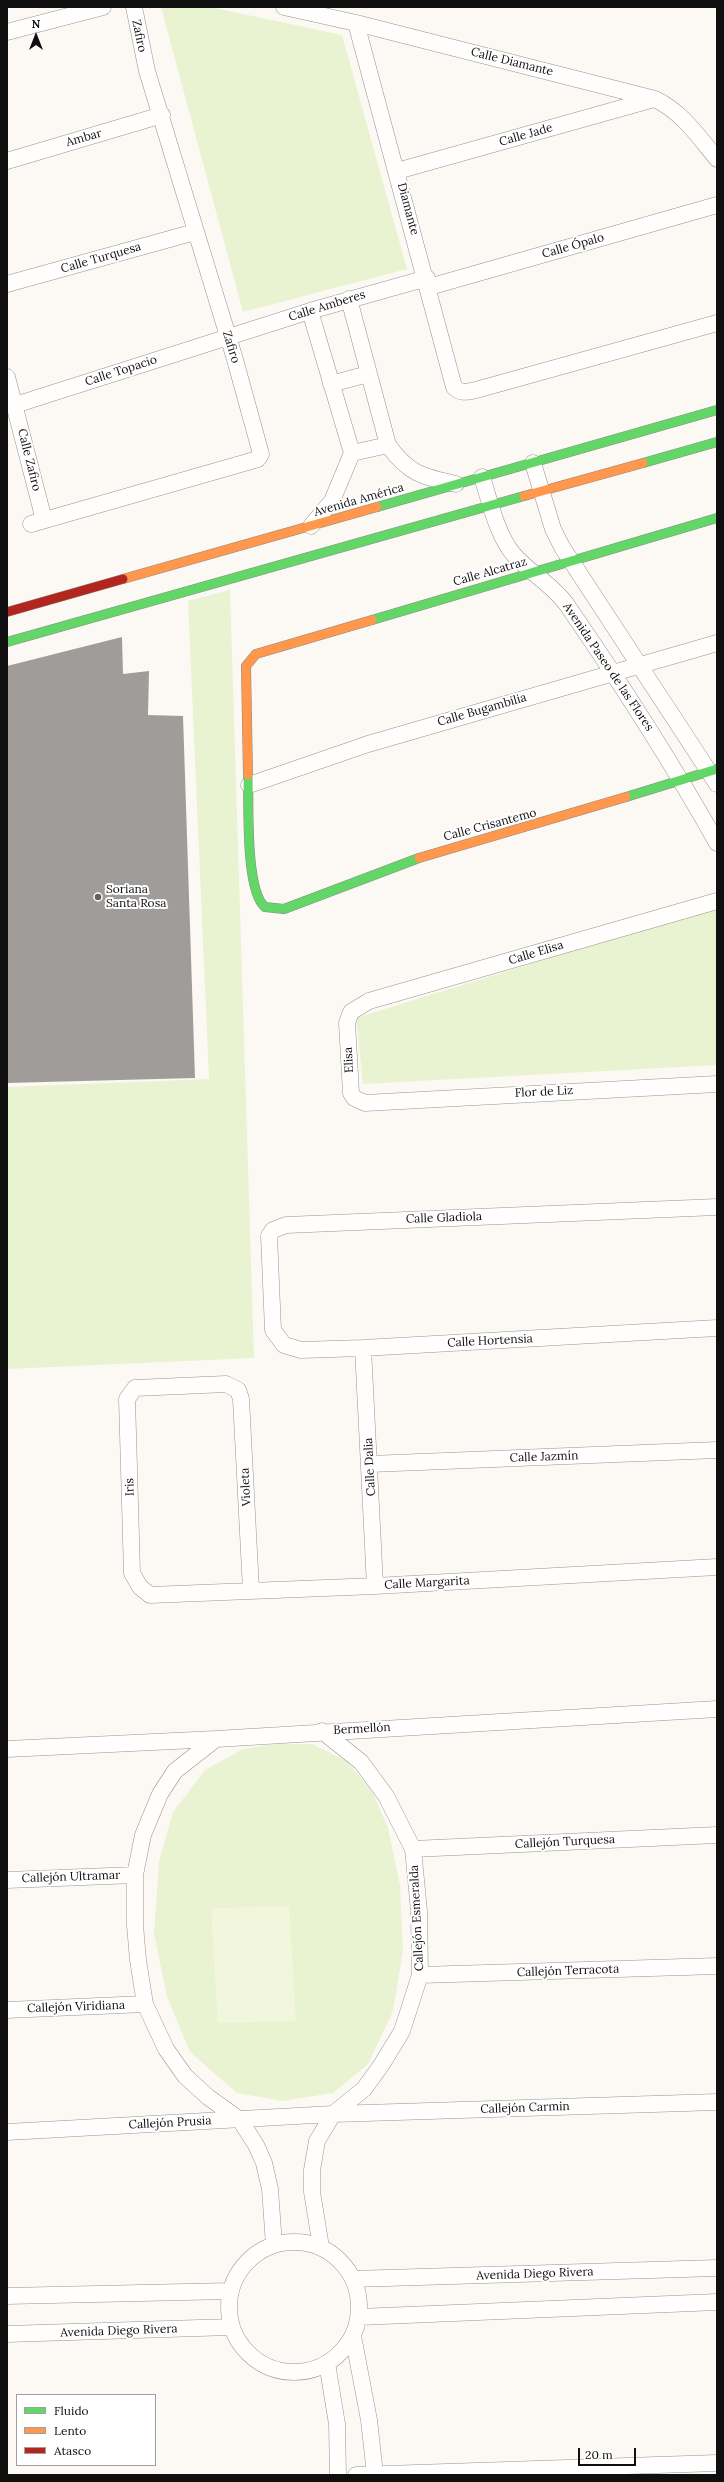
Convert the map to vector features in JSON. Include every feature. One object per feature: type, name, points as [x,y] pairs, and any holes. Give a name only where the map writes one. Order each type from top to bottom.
[{"type":"main road","name":"Avenida América","points":[[7,612],[130,577],[175,573],[311,526],[717,410]]},
{"type":"main road","points":[[7,642],[717,442]]},
{"type":"main road","name":"Calle Alcatraz","points":[[271,910],[264,908],[259,902],[252,881],[244,676],[249,661],[256,654],[717,518]]},
{"type":"main road","points":[[175,573],[180,589],[189,591]]},
{"type":"main road","points":[[130,577],[144,587],[146,598],[141,604]]},
{"type":"main road","name":"Calle Crisantemo","points":[[271,910],[284,908],[439,851],[580,812],[681,779],[715,775]]},
{"type":"street","points":[[7,32],[103,7]]},
{"type":"street","name":"Zafiro","points":[[37,522],[260,457],[260,448],[228,337],[195,232],[162,115],[147,71],[134,7]]},
{"type":"street","name":"Calle Diamante","points":[[284,7],[356,23],[655,99],[669,106],[681,116],[717,159]]},
{"type":"street","name":"Diamante","points":[[356,23],[428,283],[454,387],[462,392],[476,390],[717,323]]},
{"type":"street","name":"Calle Jade","points":[[397,171],[655,99]]},
{"type":"street","name":"Ambar","points":[[7,161],[162,115]]},
{"type":"street","name":"Calle Ópalo","points":[[428,283],[717,205]]},
{"type":"street","name":"Calle Turquesa","points":[[7,284],[195,232]]},
{"type":"street","name":"Calle Amberes","points":[[228,337],[349,299],[428,283]]},
{"type":"street","points":[[349,299],[388,445],[401,463],[412,470],[430,478],[457,484]]},
{"type":"street","points":[[310,311],[352,453],[332,501],[311,526]]},
{"type":"street","name":"Calle Topacio","points":[[15,404],[228,337]]},
{"type":"street","points":[[332,384],[368,374]]},
{"type":"street","name":"Calle Zafiro","points":[[7,377],[15,404],[37,522]]},
{"type":"street","points":[[352,453],[388,445]]},
{"type":"street","points":[[533,463],[553,529],[571,561],[638,666],[715,775]]},
{"type":"street","name":"Avenida Paseo de las Flores","points":[[482,477],[506,543],[532,572],[562,599],[614,673],[681,779],[717,843]]},
{"type":"street","name":"Calle Bugambilia","points":[[249,785],[368,744],[717,643]]},
{"type":"street","name":"Calle Elisa","points":[[356,1007],[369,1001],[717,901]]},
{"type":"street","name":"Elisa","points":[[356,1007],[351,1012],[347,1023],[351,1093],[354,1098],[359,1101],[370,1102]]},
{"type":"street","name":"Flor de Liz","points":[[370,1102],[717,1084]]},
{"type":"street","name":"Calle Gladiola","points":[[273,1330],[269,1236],[273,1230],[282,1226],[717,1207]]},
{"type":"street","name":"Calle Hortensia","points":[[273,1330],[279,1341],[291,1349],[364,1348],[717,1328]]},
{"type":"street","name":"Calle Dalia","points":[[364,1348],[375,1586]]},
{"type":"street","name":"Violeta","points":[[135,1388],[226,1384],[234,1386],[238,1390],[241,1399],[251,1590]]},
{"type":"street","name":"Iris","points":[[135,1388],[127,1399],[132,1573],[140,1587]]},
{"type":"street","name":"Calle Jazmín","points":[[370,1464],[717,1450]]},
{"type":"street","name":"Calle Margarita","points":[[140,1587],[146,1593],[155,1596],[251,1590],[375,1586],[717,1567]]},
{"type":"street","name":"Bermellón","points":[[7,1749],[216,1739],[322,1731],[717,1709]]},
{"type":"street","name":"Callejón Esmeralda","points":[[321,2248],[312,2192],[312,2170],[317,2142],[333,2114],[364,2089],[382,2064],[402,2031],[420,1975],[419,1911],[413,1849],[386,1796],[361,1762],[322,1731]]},
{"type":"street","points":[[216,1739],[175,1771],[160,1794],[143,1835],[135,1875],[135,1925],[145,2004],[166,2049],[185,2076],[208,2097],[240,2120],[264,2163],[270,2189],[274,2245]]},
{"type":"street","name":"Callejón Turquesa","points":[[413,1849],[717,1835]]},
{"type":"street","name":"Callejón Ultramar","points":[[7,1880],[135,1875]]},
{"type":"street","name":"Callejón Terracota","points":[[420,1975],[717,1966]]},
{"type":"street","name":"Callejón Viridiana","points":[[7,2010],[145,2004]]},
{"type":"street","name":"Callejón Carmin","points":[[333,2114],[717,2102]]},
{"type":"street","name":"Callejón Prusia","points":[[7,2132],[333,2114]]},
{"type":"street","points":[[301,2242],[321,2248],[345,2266],[353,2279],[358,2292],[359,2317],[353,2336],[342,2352],[327,2363],[309,2371],[289,2372],[270,2368],[254,2359],[240,2345],[231,2328],[228,2309],[230,2290],[239,2271],[254,2254],[274,2245],[301,2242]]},
{"type":"street","name":"Avenida Diego Rivera","points":[[353,2279],[717,2268]]},
{"type":"street","points":[[7,2296],[230,2290]]},
{"type":"street","points":[[359,2317],[717,2302]]},
{"type":"street","name":"Avenida Diego Rivera","points":[[7,2334],[231,2328]]},
{"type":"street","points":[[353,2336],[369,2420],[375,2474]]},
{"type":"street","points":[[327,2363],[337,2424],[338,2475]]},
{"type":"street","points":[[356,2475],[717,2463]]},
{"type":"green space","points":[[161,7],[210,7],[342,35],[407,269],[243,312]]},
{"type":"green space","points":[[230,590],[254,1358],[7,1369],[7,1087],[209,1079],[188,601]]},
{"type":"green space","points":[[717,906],[717,1065],[363,1084],[356,1018]]},
{"type":"green space","points":[[274,1744],[312,1744],[347,1761],[373,1793],[388,1828],[400,1885],[403,1951],[393,2011],[368,2064],[333,2093],[283,2101],[237,2093],[190,2052],[167,1997],[154,1934],[159,1861],[173,1812],[205,1770],[243,1749]]},
{"type":"green space","points":[[289,1906],[296,2021],[218,2023],[211,1908]]},
{"type":"building","name":"Soriana Santa Rosa","points":[[122,637],[123,674],[149,671],[148,715],[183,716],[195,1078],[7,1083],[7,666]]},
{"type":"traffic: fast","points":[[377,507],[717,410]]},
{"type":"traffic: fast","points":[[643,463],[717,442]]},
{"type":"traffic: fast","points":[[7,642],[524,496]]},
{"type":"traffic: fast","points":[[372,620],[717,518]]},
{"type":"traffic: fast","points":[[626,797],[717,769]]},
{"type":"traffic: fast","points":[[248,775],[249,846],[251,866],[254,884],[259,898],[265,907],[284,909],[419,858]]},
{"type":"traffic: slow","points":[[524,496],[643,463]]},
{"type":"traffic: slow","points":[[123,579],[377,507]]},
{"type":"traffic: slow","points":[[248,775],[246,666],[256,654],[372,620]]},
{"type":"traffic: slow","points":[[419,858],[626,797]]},
{"type":"traffic: jam","points":[[7,612],[123,579]]},
{"type":"place","name":"Soriana Santa Rosa","points":[[98,897]]}]
